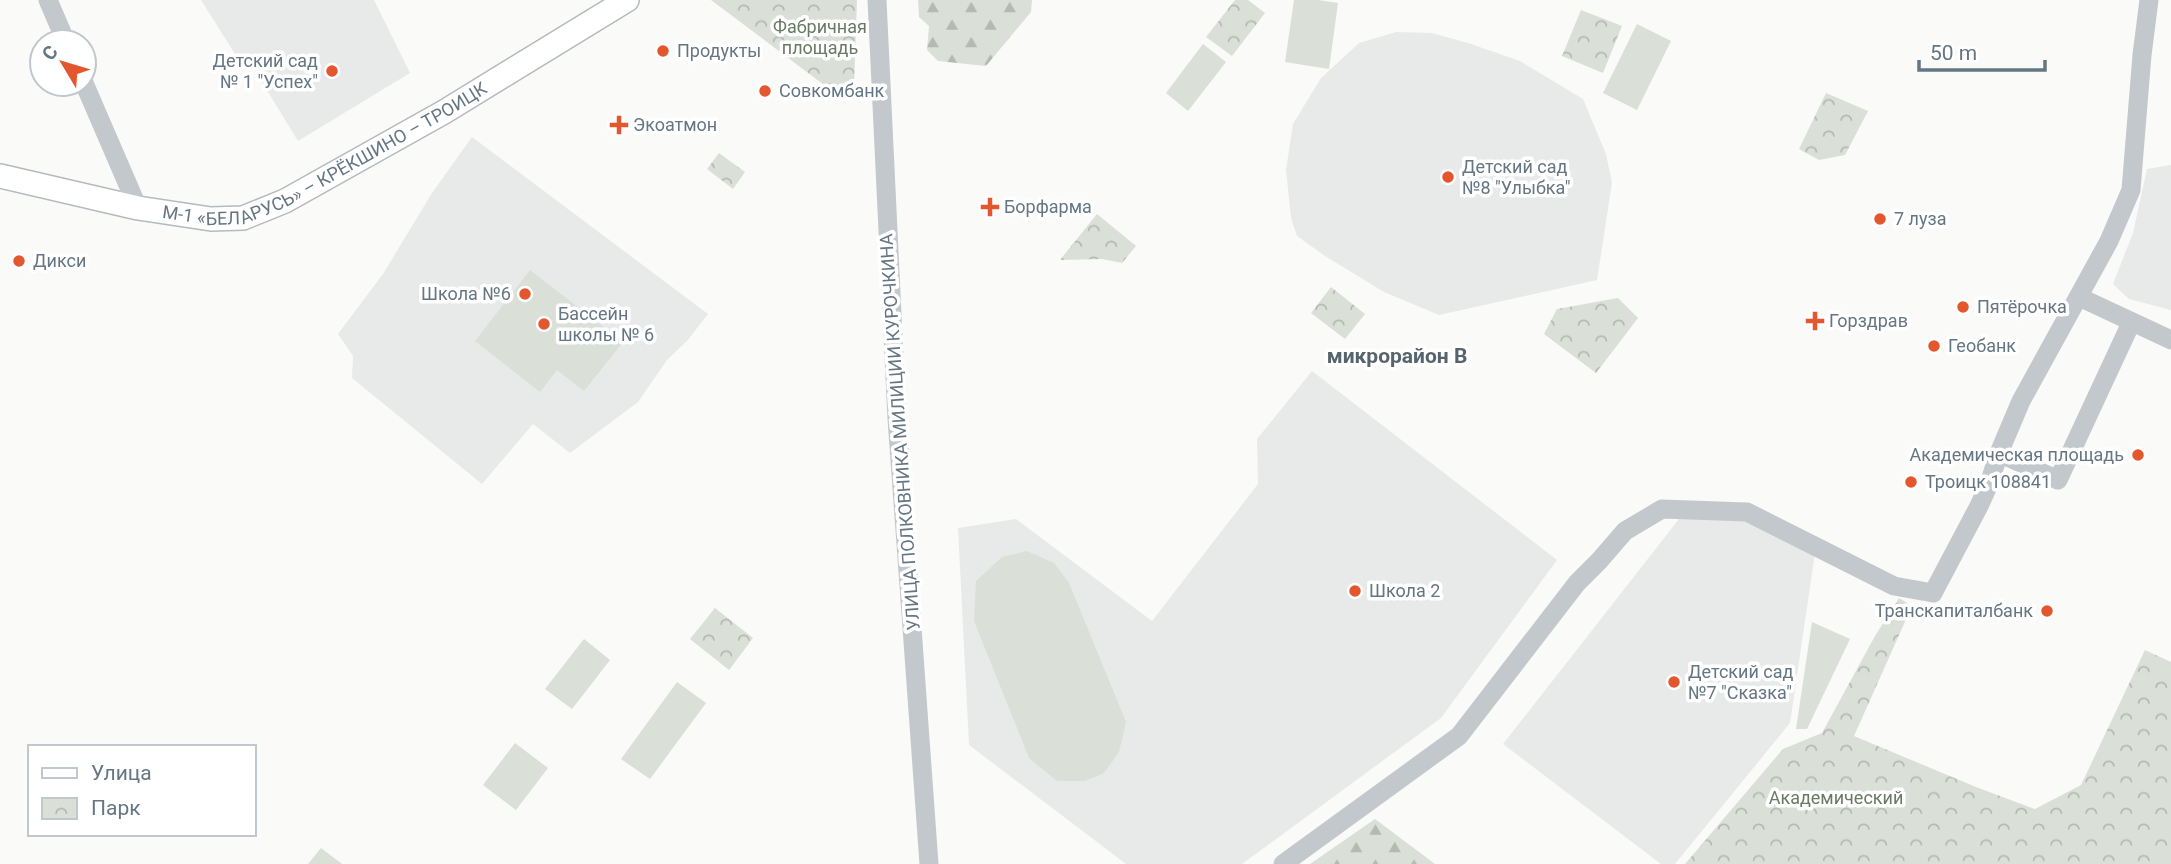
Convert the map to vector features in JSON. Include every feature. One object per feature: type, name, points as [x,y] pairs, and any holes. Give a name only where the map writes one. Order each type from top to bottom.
[{"type":"main road","name":"М-1 «БЕЛАРУСЬ» – КРЁКШИНО – ТРОИЦК","points":[[0,176],[138,208],[211,219],[243,218],[285,201],[451,108],[627,0]]},
{"type":"street","points":[[48,0],[60,28]]},
{"type":"street","name":"УЛИЦА ПОЛКОВНИКА МИЛИЦИИ КУРОЧКИНА","points":[[877,0],[897,419],[929,864]]},
{"type":"street","points":[[1283,864],[1459,736],[1577,583],[1625,531],[1662,509],[1747,512],[1894,586],[1933,593],[1979,506],[2021,401],[2096,266],[2131,190],[2148,0]]},
{"type":"street","points":[[90,98],[138,208]]},
{"type":"street","points":[[2079,297],[2171,340]]},
{"type":"street","points":[[1999,453],[2058,480],[2131,323]]},
{"type":"shaded area","name":"Детский сад № 1 \"Успех\"","points":[[201,0],[374,0],[410,73],[298,141],[254,69],[240,62]]},
{"type":"shaded area","name":"Детский сад №8 \"Улыбка\"","points":[[1396,32],[1432,33],[1520,61],[1583,99],[1606,154],[1612,183],[1597,280],[1439,315],[1384,292],[1297,236],[1291,218],[1286,170],[1293,124],[1321,78],[1359,43]]},
{"type":"shaded area","name":"Школа №6","points":[[472,137],[708,314],[687,341],[667,360],[638,402],[570,453],[533,424],[482,484],[352,378],[353,356],[338,334],[383,274],[432,193]]},
{"type":"shaded area","points":[[2171,165],[2171,310],[2129,299],[2113,284],[2133,233],[2147,169]]},
{"type":"shaded area","name":"Школа 2","points":[[1312,371],[1557,560],[1441,718],[1242,864],[1126,864],[969,745],[958,528],[1016,519],[1152,621],[1258,484],[1257,439]]},
{"type":"shaded area","name":"Детский сад №7 \"Сказка\"","points":[[1754,518],[1816,546],[1790,723],[1675,864],[1661,864],[1503,744],[1679,519]]},
{"type":"green space","name":"Фабричная площадь","points":[[711,0],[857,0],[854,85],[832,91]]},
{"type":"green space","points":[[918,0],[1032,0],[1031,12],[986,66],[938,61],[927,50],[929,26],[919,17]]},
{"type":"green space","points":[[1235,0],[1248,0],[1265,13],[1232,56],[1206,37]]},
{"type":"green space","points":[[1294,0],[1338,3],[1329,69],[1285,62]]},
{"type":"green space","points":[[1581,10],[1622,26],[1603,73],[1562,56]]},
{"type":"green space","points":[[1637,24],[1671,41],[1637,110],[1603,93]]},
{"type":"green space","points":[[1203,44],[1226,62],[1188,111],[1166,93]]},
{"type":"green space","points":[[1826,93],[1868,111],[1845,155],[1819,160],[1799,149]]},
{"type":"green space","points":[[719,153],[745,172],[733,189],[707,169]]},
{"type":"green space","points":[[1097,214],[1136,246],[1122,263],[1102,259],[1060,260]]},
{"type":"green space","name":"Бассейн школы № 6","points":[[530,270],[623,342],[584,391],[557,370],[540,392],[475,341]]},
{"type":"green space","points":[[1331,287],[1365,314],[1345,339],[1311,313]]},
{"type":"green space","points":[[1618,298],[1638,318],[1596,373],[1544,334],[1557,309]]},
{"type":"green space","points":[[1027,551],[1054,563],[1069,583],[1126,722],[1119,752],[1104,773],[1085,781],[1057,781],[1029,758],[974,621],[976,581],[1002,557]]},
{"type":"green space","name":"Академический","points":[[1899,598],[1912,606],[1854,736],[2035,809],[2081,785],[2145,650],[2171,662],[2171,864],[1685,864],[1783,749],[1822,733]]},
{"type":"green space","points":[[715,608],[753,638],[729,670],[690,639]]},
{"type":"green space","points":[[1812,622],[1850,639],[1807,729],[1796,729]]},
{"type":"green space","points":[[584,639],[610,660],[572,709],[545,689]]},
{"type":"green space","points":[[677,682],[706,703],[650,779],[621,759]]},
{"type":"green space","points":[[515,743],[548,768],[516,810],[483,785]]},
{"type":"green space","points":[[1375,819],[1435,864],[1310,864]]},
{"type":"green space","points":[[321,848],[342,864],[308,864]]},
{"type":"place","name":"Продукты","points":[[663,51]]},
{"type":"place","name":"Детский сад № 1 \"Успех\"","points":[[332,71]]},
{"type":"place","name":"Совкомбанк","points":[[765,91]]},
{"type":"place","name":"Экоатмон","points":[[619,125]]},
{"type":"place","name":"Детский сад №8 \"Улыбка\"","points":[[1448,177]]},
{"type":"place","name":"Борфарма","points":[[990,207]]},
{"type":"place","name":"7 луза","points":[[1880,219]]},
{"type":"place","name":"Дикси","points":[[19,261]]},
{"type":"place","name":"Школа №6","points":[[525,294]]},
{"type":"place","name":"Пятёрочка","points":[[1963,307]]},
{"type":"place","name":"Горздрав","points":[[1815,321]]},
{"type":"place","name":"Бассейн школы № 6","points":[[544,324]]},
{"type":"place","name":"Геобанк","points":[[1934,346]]},
{"type":"place","name":"Академическая площадь","points":[[2138,455]]},
{"type":"place","name":"Троицк 108841","points":[[1911,482]]},
{"type":"place","name":"Школа 2","points":[[1355,591]]},
{"type":"place","name":"Транскапиталбанк","points":[[2047,611]]},
{"type":"place","name":"Детский сад №7 \"Сказка\"","points":[[1674,682]]},
{"type":"district","name":"микрорайон В","points":[[1397,356]]}]
